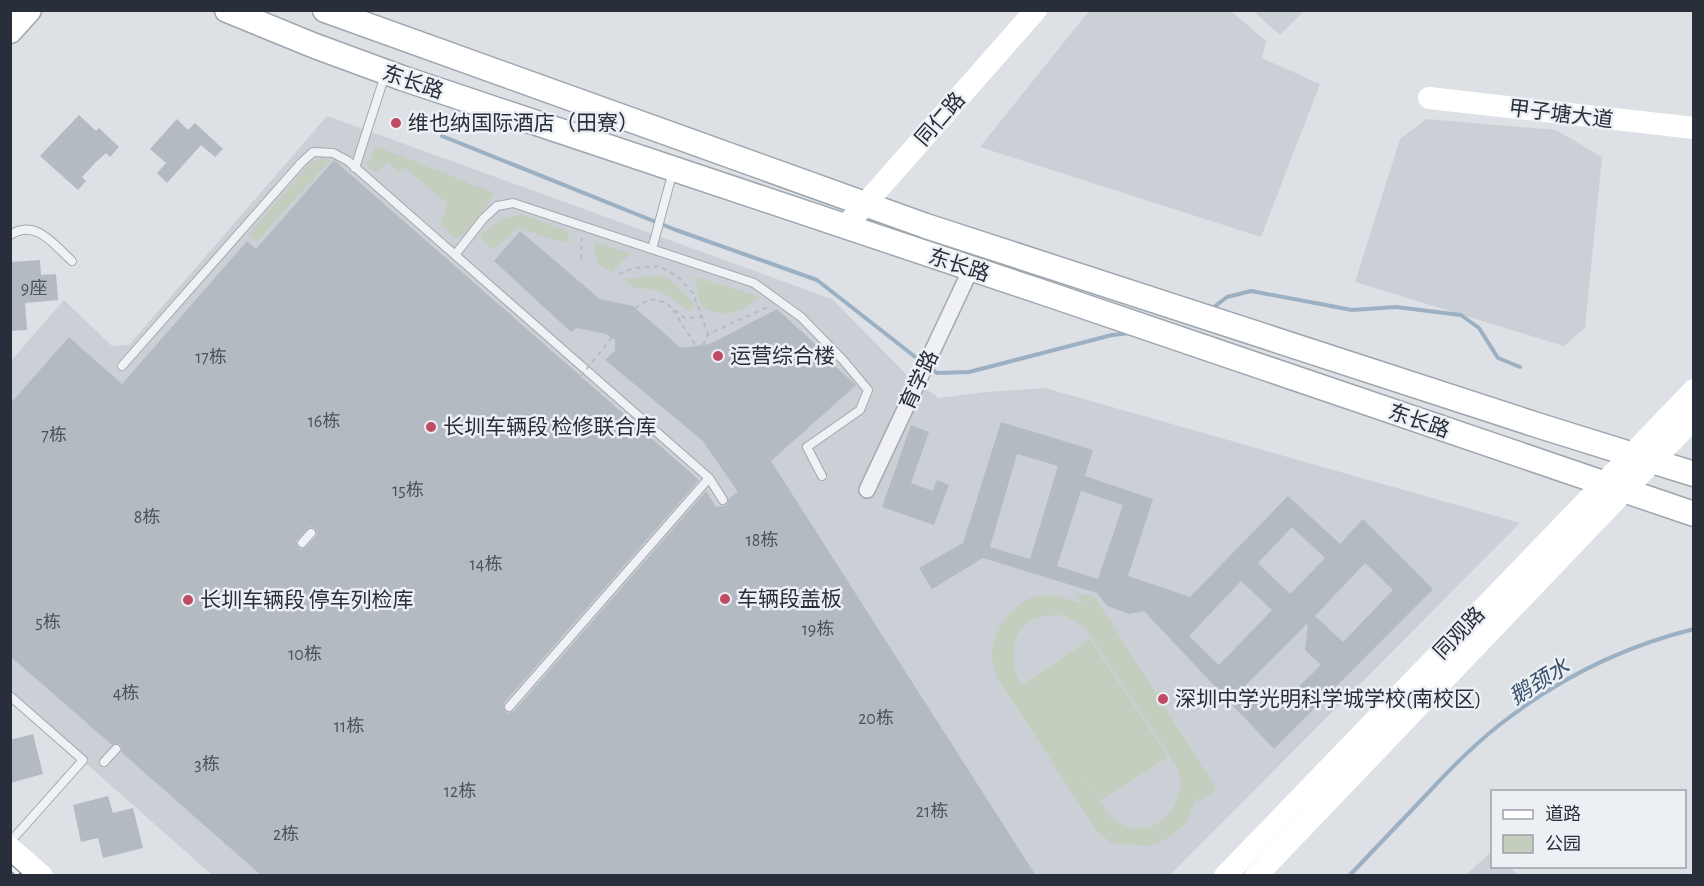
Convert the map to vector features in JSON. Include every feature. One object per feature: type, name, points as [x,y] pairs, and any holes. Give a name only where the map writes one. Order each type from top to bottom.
[{"type":"main road","name":"东长路","points":[[227,10],[386,72],[1694,514]]},
{"type":"main road","name":"东长路","points":[[325,10],[960,237],[1641,459],[1694,474]]},
{"type":"street","name":"同仁路","points":[[943,105],[1018,10]]},
{"type":"street","name":"同仁路","points":[[837,224],[943,105],[1036,10]]},
{"type":"street","name":"甲子塘大道","points":[[1429,98],[1694,128]]},
{"type":"street","name":"育学路","points":[[867,490],[971,269]]},
{"type":"street","name":"同观路","points":[[1225,876],[1296,817],[1641,459],[1694,390]]},
{"type":"street","name":"同观路","points":[[1641,459],[1694,418]]},
{"type":"street","name":"同观路","points":[[1256,876],[1296,817]]},
{"type":"street","points":[[10,848],[42,876]]},
{"type":"lane","points":[[356,168],[386,72]]},
{"type":"lane","points":[[122,366],[301,163],[313,152],[333,153],[356,168],[709,478],[723,500]]},
{"type":"lane","points":[[652,249],[673,169]]},
{"type":"lane","points":[[455,255],[483,219],[497,207],[513,203],[754,283],[801,317],[843,360],[868,390],[860,410],[807,447],[822,476]]},
{"type":"lane","points":[[10,236],[22,230],[40,232],[72,261]]},
{"type":"lane","points":[[509,707],[709,478]]},
{"type":"lane","points":[[302,543],[311,533]]},
{"type":"lane","points":[[10,696],[83,760],[10,842]]},
{"type":"lane","points":[[104,762],[116,748]]},
{"type":"path","points":[[581,259],[583,226]]},
{"type":"path","points":[[620,273],[634,268],[659,266],[677,276],[693,293],[708,334]]},
{"type":"path","points":[[581,376],[636,308],[650,299],[664,302],[685,318],[702,317]]},
{"type":"path","points":[[671,307],[696,346]]},
{"type":"path","points":[[703,345],[708,334],[769,307]]},
{"type":"shaded area","points":[[1089,11],[1231,11],[1266,41],[1262,58],[1320,84],[1261,237],[980,147]]},
{"type":"shaded area","points":[[1253,11],[1304,11],[1280,35]]},
{"type":"shaded area","points":[[327,116],[832,299],[908,376],[939,398],[1045,388],[1520,523],[1170,875],[212,875],[11,697],[11,361],[64,300],[112,346],[129,345]]},
{"type":"shaded area","points":[[1427,119],[1556,130],[1602,157],[1585,328],[1564,346],[1355,282],[1400,139]]},
{"type":"shaded area","points":[[1491,852],[1491,868],[1511,868],[1518,875],[1466,875]]},
{"type":"green space","points":[[376,146],[494,193],[473,226],[455,238],[440,225],[448,204],[406,168],[399,172],[388,162],[375,172],[367,167]]},
{"type":"green space","points":[[321,158],[331,160],[256,242],[248,235],[310,163]]},
{"type":"green space","points":[[520,214],[570,232],[566,243],[518,228],[493,250],[479,237],[498,222]]},
{"type":"green space","points":[[593,242],[631,253],[612,272],[598,265]]},
{"type":"green space","points":[[662,275],[676,285],[696,306],[688,311],[657,291],[634,288],[624,279]]},
{"type":"green space","points":[[696,277],[760,297],[747,307],[733,312],[711,311],[703,308],[697,294]]},
{"type":"green space","points":[[1075,593],[1095,597],[1217,790],[1199,802],[1196,797],[1190,816],[1184,825],[1163,841],[1149,846],[1111,843],[1096,830],[997,677],[992,655],[995,637],[999,628],[1018,606],[1034,597],[1046,596],[1066,598],[1083,605]],"holes":[[[1063,615],[1084,626],[1178,768],[1180,784],[1171,811],[1151,826],[1138,828],[1124,826],[1110,817],[1039,710],[1100,801],[1168,757],[1090,639],[1022,685],[1016,674],[1015,642],[1022,627],[1028,622],[1043,616]]]},
{"type":"building","points":[[79,115],[96,131],[99,128],[119,147],[110,157],[106,153],[96,162],[82,177],[86,181],[78,190],[40,156]]},
{"type":"building","points":[[177,119],[188,130],[195,123],[223,149],[215,157],[201,145],[167,183],[157,173],[166,163],[150,149]]},
{"type":"building","points":[[334,160],[699,480],[504,703],[505,711],[508,713],[514,711],[706,491],[716,507],[727,505],[729,498],[738,492],[702,440],[605,360],[615,351],[615,340],[606,334],[577,328],[571,332],[494,261],[520,231],[600,299],[633,306],[681,348],[710,344],[777,309],[856,385],[771,461],[1036,876],[262,876],[121,752],[120,744],[112,745],[10,656],[10,404],[69,337],[122,384],[247,241],[256,249]],"holes":[[[310,527],[315,529],[317,535],[306,547],[300,549],[296,541]]]},
{"type":"building","points":[[40,260],[41,275],[56,274],[58,300],[25,303],[27,330],[10,331],[10,262]]},
{"type":"building","points":[[1001,422],[1093,450],[1085,476],[1153,499],[1128,576],[1190,597],[1288,496],[1340,544],[1363,519],[1433,589],[1274,749],[1144,611],[1129,614],[1107,606],[1097,593],[983,558],[932,589],[919,568],[963,543]],"holes":[[[1017,454],[1058,466],[1030,559],[990,547]],[[1081,491],[1123,505],[1098,579],[1057,566]],[[1292,527],[1325,558],[1290,594],[1258,563]],[[1365,563],[1393,590],[1343,642],[1315,616]],[[1241,581],[1272,610],[1219,665],[1189,636]],[[1308,623],[1305,650],[1321,665],[1272,713],[1245,686]]]},
{"type":"building","points":[[911,425],[929,432],[911,483],[933,491],[937,480],[949,485],[934,525],[882,507]]},
{"type":"building","points":[[33,734],[43,774],[10,783],[10,740]]},
{"type":"building","points":[[108,796],[113,813],[133,808],[143,848],[103,858],[98,838],[81,842],[73,805]]},
{"type":"waterway","points":[[442,136],[676,230],[817,280],[923,363]]},
{"type":"waterway","points":[[1210,310],[1227,297],[1251,291],[1352,310],[1396,307],[1461,315],[1479,328],[1498,358],[1520,367]]},
{"type":"waterway","points":[[929,367],[937,373],[969,372],[1112,335],[1130,333]]},
{"type":"waterway","name":"鹅颈水","points":[[1349,876],[1462,758],[1520,709],[1566,680],[1615,655],[1694,629]]},
{"type":"railway","points":[[10,867],[20,876]]},
{"type":"place","name":"维也纳国际酒店（田寮）","points":[[396,123]]},
{"type":"place","name":"运营综合楼","points":[[718,356]]},
{"type":"place","name":"长圳车辆段 检修联合库","points":[[431,427]]},
{"type":"place","name":"车辆段盖板","points":[[725,599]]},
{"type":"place","name":"长圳车辆段 停车列检库","points":[[188,600]]},
{"type":"place","name":"深圳中学光明科学城学校(南校区)","points":[[1163,699]]}]
